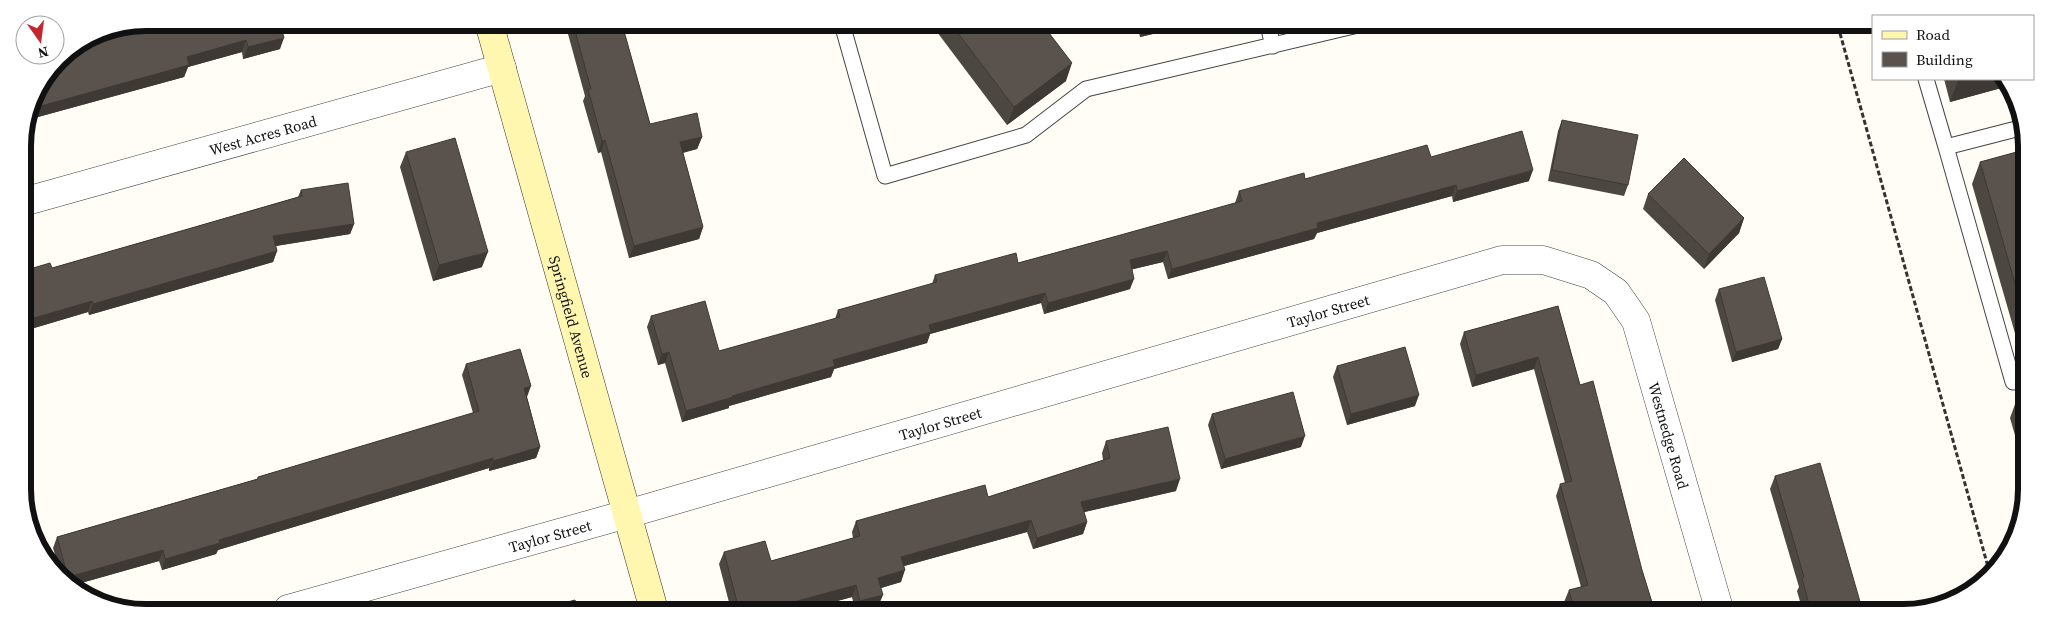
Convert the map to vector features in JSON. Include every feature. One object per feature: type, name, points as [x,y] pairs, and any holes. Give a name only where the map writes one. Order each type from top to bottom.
[{"type":"street","name":"Springfield Avenue","points":[[492,31],[652,604]]},
{"type":"street","name":"West Acres Road","points":[[31,200],[502,68]]},
{"type":"street","name":"Taylor Street","points":[[306,604],[627,514],[1502,260],[1543,260],[1591,275]]},
{"type":"street","name":"Westnedge Road","points":[[1591,275],[1616,292],[1636,322],[1718,604]]},
{"type":"lane","points":[[844,31],[886,176],[1026,135],[1086,89],[1334,31]]},
{"type":"lane","points":[[1269,31],[1273,46]]},
{"type":"lane","points":[[1926,80],[2013,382],[2018,380]]},
{"type":"lane","points":[[1946,147],[2017,129]]},
{"type":"path","points":[[1839,31],[1988,566]]},
{"type":"building","points":[[146,31],[282,31],[284,38],[248,47],[246,40],[187,57],[189,65],[38,107],[55,76],[70,60],[88,47],[123,33]]},
{"type":"building","points":[[575,31],[624,31],[650,124],[697,113],[702,137],[680,142],[703,227],[634,246],[605,140],[602,141],[588,89],[591,89]]},
{"type":"building","points":[[956,31],[1048,31],[1072,63],[1014,107]]},
{"type":"building","points":[[1562,120],[1638,135],[1628,185],[1552,170]]},
{"type":"building","points":[[1522,131],[1533,170],[1457,191],[1456,185],[1317,223],[1318,228],[1172,269],[1167,251],[1130,260],[1134,279],[1048,303],[1045,293],[929,325],[931,332],[833,360],[835,366],[686,411],[669,352],[662,354],[651,316],[705,301],[719,351],[840,317],[838,310],[937,282],[935,275],[1016,253],[1018,263],[1117,236],[1242,201],[1239,191],[1304,173],[1305,179],[1427,145],[1431,157]]},
{"type":"building","points":[[455,138],[488,252],[439,265],[406,152]]},
{"type":"building","points":[[2018,152],[2018,294],[1980,162]]},
{"type":"building","points":[[1684,158],[1744,218],[1709,254],[1648,194]]},
{"type":"building","points":[[348,183],[354,224],[273,236],[277,251],[93,304],[92,301],[31,319],[31,269],[50,263],[52,268],[302,196],[301,190]]},
{"type":"building","points":[[1764,277],[1782,339],[1736,352],[1719,289]]},
{"type":"building","points":[[1558,306],[1580,385],[1593,381],[1653,604],[1573,604],[1569,590],[1588,585],[1560,484],[1572,481],[1538,357],[1476,375],[1464,332]]},
{"type":"building","points":[[1405,347],[1419,395],[1351,414],[1337,366]]},
{"type":"building","points":[[520,349],[531,386],[524,388],[540,447],[493,461],[493,458],[219,540],[220,543],[165,559],[163,550],[72,576],[66,571],[57,537],[258,479],[258,477],[479,411],[466,364]]},
{"type":"building","points":[[1293,392],[1305,436],[1225,459],[1212,414]]},
{"type":"building","points":[[1168,427],[1180,479],[1081,502],[1087,522],[1037,538],[1031,520],[901,557],[905,570],[878,578],[883,595],[860,601],[856,585],[787,604],[737,604],[724,552],[765,541],[771,561],[860,536],[856,521],[985,485],[988,497],[1110,458],[1106,441]]},
{"type":"building","points":[[1820,463],[1861,604],[1809,604],[1802,578],[1804,577],[1775,476]]},
{"type":"building","points":[[575,600],[576,604],[560,604]]}]
